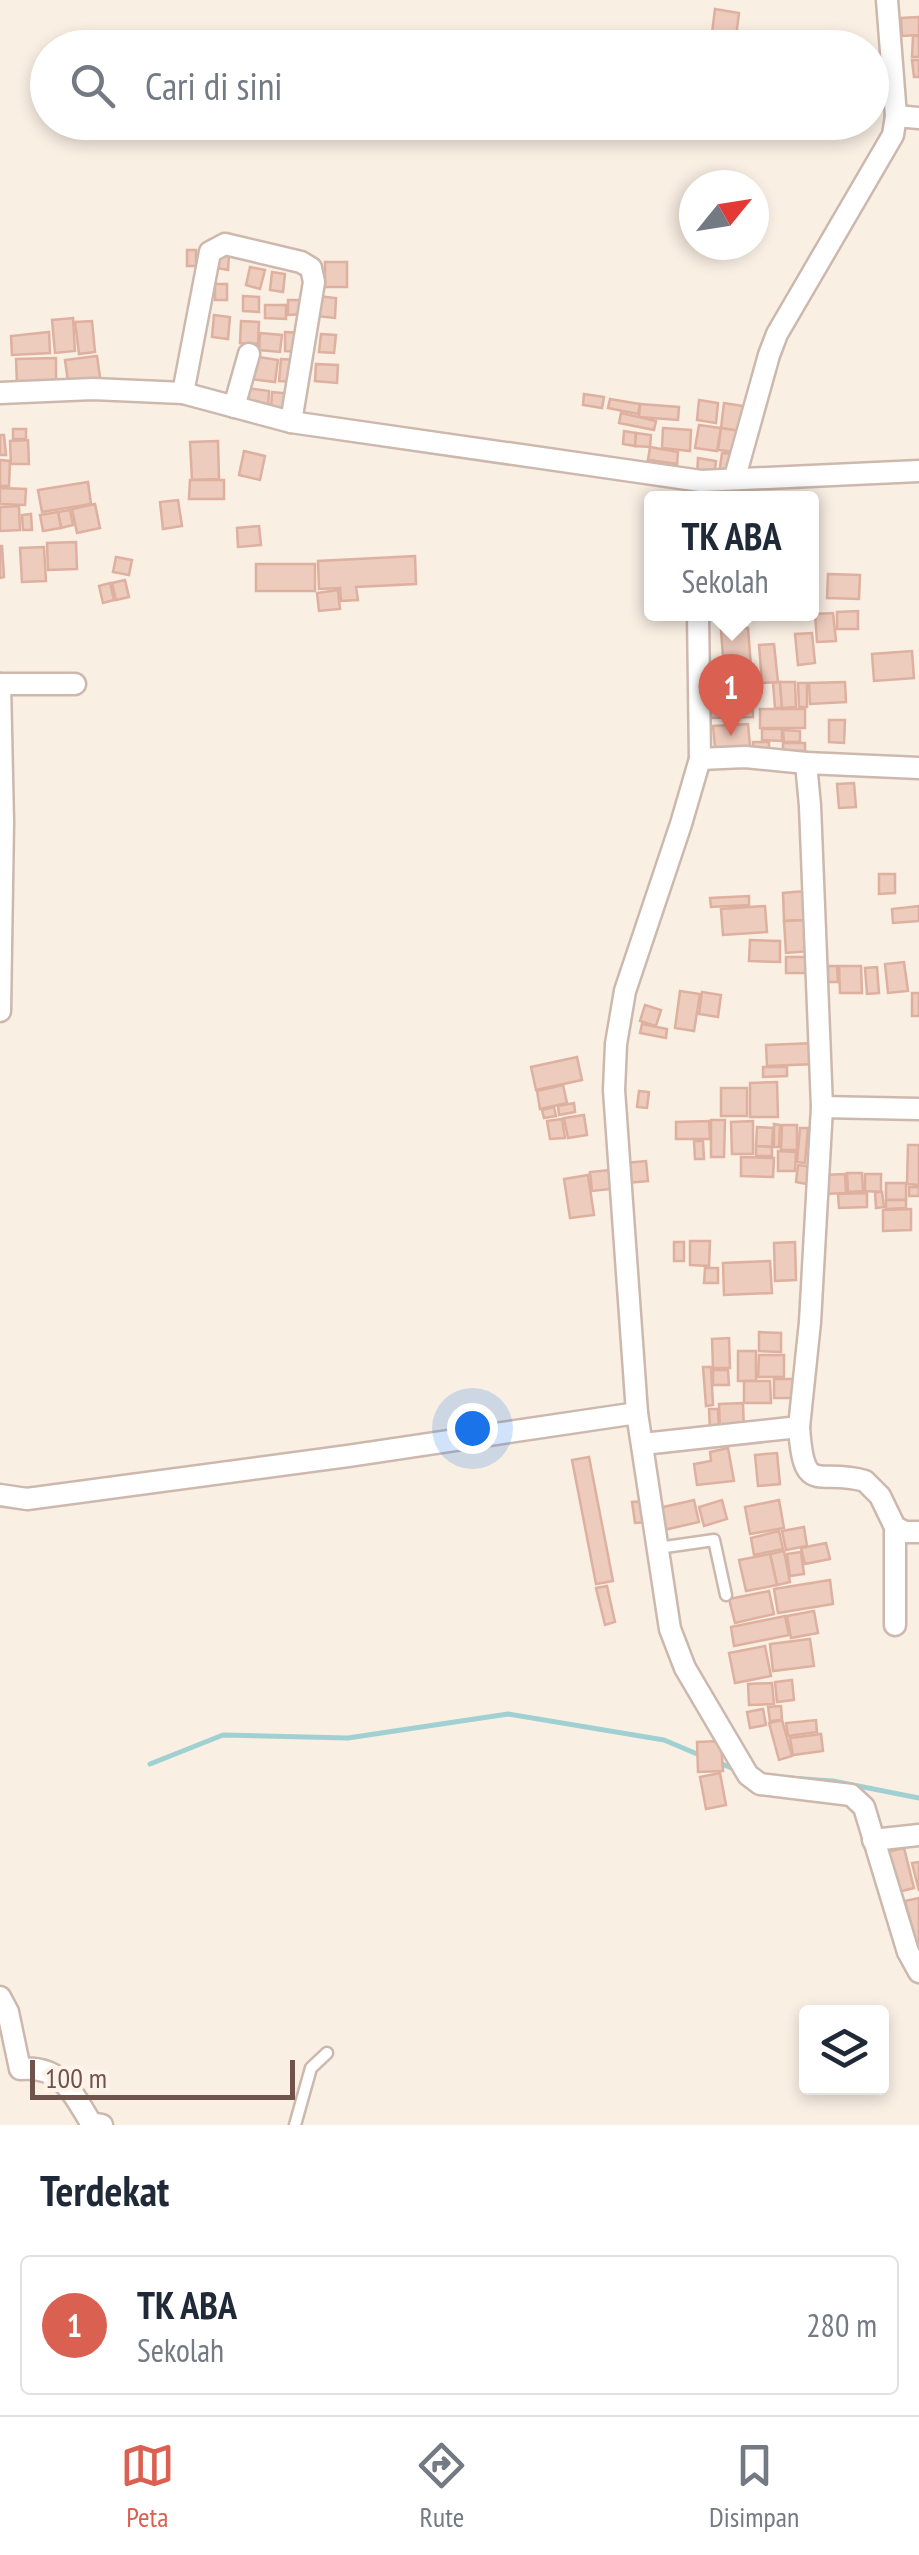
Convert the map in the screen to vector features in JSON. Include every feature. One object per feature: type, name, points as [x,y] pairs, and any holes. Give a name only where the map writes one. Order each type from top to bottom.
[{"type":"street","points":[[735,477],[768,354],[887,148],[896,116],[887,0]]},
{"type":"street","points":[[896,116],[919,118]]},
{"type":"street","points":[[184,393],[208,256],[213,248],[224,244],[301,262],[311,268],[314,282],[291,422]]},
{"type":"street","points":[[234,407],[249,354]]},
{"type":"street","points":[[0,393],[94,389],[184,393],[291,422],[701,490],[735,477],[919,471]]},
{"type":"street","points":[[698,621],[700,759],[625,990],[616,1044],[614,1090],[636,1413],[658,1548],[676,1648],[736,1759],[760,1784],[851,1795],[864,1808],[908,1952],[919,1972]]},
{"type":"street","points":[[0,1011],[0,684],[74,684]]},
{"type":"street","points":[[700,759],[745,756],[806,764],[919,768]]},
{"type":"street","points":[[806,764],[822,1108],[810,1322],[799,1428],[804,1464],[809,1472],[823,1478],[865,1480],[880,1496],[894,1527],[894,1624]]},
{"type":"street","points":[[822,1108],[919,1108]]},
{"type":"street","points":[[0,1495],[26,1499],[636,1413]]},
{"type":"street","points":[[643,1444],[799,1428]]},
{"type":"street","points":[[894,1527],[919,1532]]},
{"type":"street","points":[[872,1840],[919,1836]]},
{"type":"street","points":[[0,1997],[8,2012],[10,2071],[38,2067],[53,2072],[91,2123],[102,2125]]},
{"type":"lane","points":[[658,1548],[714,1540],[726,1595]]},
{"type":"lane","points":[[295,2125],[311,2068],[327,2054]]},
{"type":"building","points":[[715,9],[739,13],[737,30],[712,30]]},
{"type":"building","points":[[919,17],[919,35],[902,36],[901,18]]},
{"type":"building","points":[[913,36],[919,36],[919,57],[912,57]]},
{"type":"building","points":[[912,60],[919,60],[919,77],[914,77]]},
{"type":"building","points":[[187,250],[196,250],[196,266],[187,266]]},
{"type":"building","points":[[218,254],[229,255],[228,270],[217,268]]},
{"type":"building","points":[[325,262],[347,262],[347,287],[325,287]]},
{"type":"building","points":[[250,267],[265,270],[260,289],[246,285]]},
{"type":"building","points":[[272,272],[285,274],[283,292],[270,290]]},
{"type":"building","points":[[215,284],[227,284],[227,300],[215,300]]},
{"type":"building","points":[[243,296],[259,297],[259,312],[243,311]]},
{"type":"building","points":[[317,296],[336,298],[335,318],[315,316]]},
{"type":"building","points":[[288,300],[306,300],[306,314],[288,315]]},
{"type":"building","points":[[265,305],[286,305],[286,319],[265,318]]},
{"type":"building","points":[[214,315],[230,317],[228,339],[212,337]]},
{"type":"building","points":[[73,318],[75,351],[55,353],[52,320]]},
{"type":"building","points":[[92,321],[95,352],[79,354],[75,322]]},
{"type":"building","points":[[241,321],[259,322],[258,344],[240,343]]},
{"type":"building","points":[[49,332],[50,353],[12,355],[11,336]]},
{"type":"building","points":[[285,332],[302,333],[302,352],[285,351]]},
{"type":"building","points":[[260,333],[282,335],[280,352],[259,350]]},
{"type":"building","points":[[321,334],[336,335],[334,353],[319,352]]},
{"type":"building","points":[[97,356],[101,384],[69,389],[65,360]]},
{"type":"building","points":[[252,356],[278,360],[275,382],[249,379]]},
{"type":"building","points":[[56,358],[56,383],[17,384],[16,359]]},
{"type":"building","points":[[281,359],[297,360],[296,382],[279,381]]},
{"type":"building","points":[[316,364],[338,365],[337,383],[315,381]]},
{"type":"building","points":[[246,388],[269,391],[268,408],[244,405]]},
{"type":"building","points":[[272,392],[293,394],[291,411],[271,410]]},
{"type":"building","points":[[584,394],[604,397],[602,408],[583,405]]},
{"type":"building","points":[[610,399],[640,404],[638,414],[608,408]]},
{"type":"building","points":[[699,400],[718,403],[716,423],[697,420]]},
{"type":"building","points":[[724,403],[743,406],[740,431],[721,428]]},
{"type":"building","points":[[640,404],[679,407],[678,420],[639,417]]},
{"type":"building","points":[[621,413],[656,421],[654,430],[619,423]]},
{"type":"building","points":[[699,425],[721,428],[717,451],[695,448]]},
{"type":"building","points":[[663,428],[691,430],[690,451],[662,448]]},
{"type":"building","points":[[721,428],[740,431],[737,452],[718,450]]},
{"type":"building","points":[[13,429],[26,429],[26,439],[13,439]]},
{"type":"building","points":[[624,431],[636,433],[635,446],[623,444]]},
{"type":"building","points":[[636,433],[651,435],[650,447],[635,446]]},
{"type":"building","points":[[0,435],[4,435],[6,455],[0,455]]},
{"type":"building","points":[[28,440],[29,464],[11,464],[10,441]]},
{"type":"building","points":[[218,441],[219,479],[192,480],[190,442]]},
{"type":"building","points":[[650,447],[678,452],[677,464],[648,460]]},
{"type":"building","points":[[244,451],[265,456],[260,480],[239,475]]},
{"type":"building","points":[[722,453],[735,454],[732,476],[719,474]]},
{"type":"building","points":[[698,458],[716,461],[714,478],[697,476]]},
{"type":"building","points":[[0,460],[10,461],[9,486],[0,486]]},
{"type":"building","points":[[648,460],[677,464],[675,476],[646,471]]},
{"type":"building","points":[[190,480],[224,480],[224,499],[189,499]]},
{"type":"building","points":[[88,482],[91,504],[42,512],[38,490]]},
{"type":"building","points":[[0,488],[26,489],[25,505],[0,504]]},
{"type":"building","points":[[178,500],[182,526],[163,529],[160,502]]},
{"type":"building","points":[[95,504],[100,528],[77,533],[72,509]]},
{"type":"building","points":[[19,506],[20,530],[0,531],[0,507]]},
{"type":"building","points":[[70,510],[73,525],[61,528],[58,512]]},
{"type":"building","points":[[58,512],[61,528],[43,531],[40,515]]},
{"type":"building","points":[[31,514],[32,530],[23,530],[22,515]]},
{"type":"building","points":[[259,526],[261,545],[238,547],[237,528]]},
{"type":"building","points":[[76,542],[77,569],[48,570],[47,543]]},
{"type":"building","points":[[0,546],[4,577],[0,578]]},
{"type":"building","points":[[44,547],[46,581],[22,582],[20,548]]},
{"type":"building","points":[[415,556],[416,584],[356,587],[358,600],[341,601],[340,588],[319,589],[318,561]]},
{"type":"building","points":[[116,557],[132,560],[129,575],[113,572]]},
{"type":"building","points":[[256,564],[315,564],[315,591],[256,591]]},
{"type":"building","points":[[828,574],[860,575],[859,599],[827,598]]},
{"type":"building","points":[[125,580],[129,597],[116,600],[112,583]]},
{"type":"building","points":[[110,583],[114,600],[103,603],[99,586]]},
{"type":"building","points":[[338,590],[340,609],[319,611],[317,593]]},
{"type":"building","points":[[858,611],[858,629],[837,629],[837,612]]},
{"type":"building","points":[[833,613],[836,641],[817,642],[819,614]]},
{"type":"building","points":[[748,628],[751,667],[724,670],[721,630]]},
{"type":"building","points":[[812,633],[815,663],[798,665],[795,634]]},
{"type":"building","points":[[774,644],[778,682],[762,683],[759,645]]},
{"type":"building","points":[[912,651],[914,678],[874,681],[872,654]]},
{"type":"building","points":[[751,678],[753,717],[711,718],[709,679]]},
{"type":"building","points":[[780,682],[782,708],[775,708],[773,683]]},
{"type":"building","points":[[780,682],[795,682],[796,707],[782,708]]},
{"type":"building","points":[[845,682],[846,702],[810,704],[809,683]]},
{"type":"building","points":[[798,683],[807,683],[807,707],[799,707]]},
{"type":"building","points":[[760,709],[805,709],[805,728],[760,728]]},
{"type":"building","points":[[829,720],[845,720],[844,743],[829,742]]},
{"type":"building","points":[[748,724],[750,746],[715,748],[713,726]]},
{"type":"building","points":[[762,729],[782,729],[782,741],[762,740]]},
{"type":"building","points":[[783,730],[800,731],[800,742],[784,742]]},
{"type":"building","points":[[753,742],[769,742],[769,752],[753,752]]},
{"type":"building","points":[[783,743],[805,743],[805,751],[783,751]]},
{"type":"building","points":[[854,783],[856,807],[839,808],[837,784]]},
{"type":"building","points":[[879,874],[895,874],[895,893],[879,894]]},
{"type":"building","points":[[805,891],[807,920],[784,921],[783,893]]},
{"type":"building","points":[[749,896],[749,905],[711,907],[710,898]]},
{"type":"building","points":[[765,906],[767,932],[723,935],[721,909]]},
{"type":"building","points":[[919,906],[919,921],[893,923],[892,909]]},
{"type":"building","points":[[807,920],[809,951],[786,953],[784,921]]},
{"type":"building","points":[[750,940],[780,941],[780,962],[749,961]]},
{"type":"building","points":[[786,957],[811,957],[811,973],[786,973]]},
{"type":"building","points":[[904,962],[908,991],[888,993],[885,964]]},
{"type":"building","points":[[828,966],[837,966],[838,982],[828,982]]},
{"type":"building","points":[[839,966],[861,966],[862,993],[840,993]]},
{"type":"building","points":[[877,967],[879,993],[867,994],[865,968]]},
{"type":"building","points":[[680,991],[700,994],[694,1031],[675,1028]]},
{"type":"building","points":[[702,992],[721,995],[718,1017],[699,1014]]},
{"type":"building","points":[[912,993],[919,993],[919,1016],[912,1016]]},
{"type":"building","points":[[645,1005],[661,1010],[656,1026],[640,1021]]},
{"type":"building","points":[[642,1024],[667,1029],[666,1038],[640,1033]]},
{"type":"building","points":[[815,1043],[816,1064],[767,1066],[766,1045]]},
{"type":"building","points":[[577,1057],[582,1080],[536,1090],[531,1067]]},
{"type":"building","points":[[763,1067],[787,1067],[787,1076],[763,1077]]},
{"type":"building","points":[[777,1082],[778,1117],[750,1117],[750,1083]]},
{"type":"building","points":[[563,1085],[567,1103],[540,1109],[537,1091]]},
{"type":"building","points":[[721,1088],[747,1088],[747,1116],[721,1116]]},
{"type":"building","points":[[639,1091],[649,1092],[647,1108],[637,1107]]},
{"type":"building","points":[[574,1103],[575,1112],[559,1115],[558,1106]]},
{"type":"building","points":[[554,1107],[556,1116],[544,1118],[542,1110]]},
{"type":"building","points":[[584,1115],[587,1135],[568,1138],[564,1118]]},
{"type":"building","points":[[562,1119],[565,1138],[550,1139],[547,1121]]},
{"type":"building","points":[[711,1120],[725,1120],[724,1157],[711,1157]]},
{"type":"building","points":[[709,1121],[710,1139],[676,1139],[676,1122]]},
{"type":"building","points":[[753,1121],[753,1154],[732,1154],[731,1122]]},
{"type":"building","points":[[774,1124],[780,1125],[779,1147],[774,1147]]},
{"type":"building","points":[[782,1125],[797,1125],[797,1150],[781,1150]]},
{"type":"building","points":[[757,1127],[773,1128],[772,1147],[756,1146]]},
{"type":"building","points":[[800,1128],[808,1128],[805,1163],[797,1162]]},
{"type":"building","points":[[694,1141],[703,1141],[704,1159],[695,1159]]},
{"type":"building","points":[[908,1145],[919,1145],[919,1185],[907,1184]]},
{"type":"building","points":[[756,1146],[772,1147],[772,1156],[756,1156]]},
{"type":"building","points":[[778,1151],[796,1152],[795,1171],[778,1171]]},
{"type":"building","points":[[741,1157],[774,1158],[773,1177],[741,1176]]},
{"type":"building","points":[[646,1161],[648,1181],[627,1183],[625,1163]]},
{"type":"building","points":[[798,1165],[814,1167],[812,1185],[796,1182]]},
{"type":"building","points":[[609,1170],[611,1189],[592,1191],[590,1172]]},
{"type":"building","points":[[847,1173],[862,1173],[863,1191],[848,1192]]},
{"type":"building","points":[[845,1174],[846,1193],[824,1194],[823,1175]]},
{"type":"building","points":[[865,1174],[881,1174],[881,1192],[865,1191]]},
{"type":"building","points":[[588,1175],[594,1215],[570,1218],[564,1179]]},
{"type":"building","points":[[886,1183],[906,1183],[906,1200],[886,1200]]},
{"type":"building","points":[[909,1187],[919,1187],[919,1196],[909,1196]]},
{"type":"building","points":[[875,1192],[882,1192],[884,1207],[876,1208]]},
{"type":"building","points":[[867,1193],[867,1207],[839,1208],[838,1194]]},
{"type":"building","points":[[886,1200],[906,1200],[906,1208],[886,1209]]},
{"type":"building","points":[[911,1209],[911,1230],[883,1231],[883,1210]]},
{"type":"building","points":[[690,1241],[710,1241],[709,1266],[690,1265]]},
{"type":"building","points":[[674,1242],[684,1242],[684,1261],[674,1261]]},
{"type":"building","points":[[795,1242],[796,1280],[775,1281],[774,1243]]},
{"type":"building","points":[[770,1261],[772,1293],[724,1295],[723,1263]]},
{"type":"building","points":[[705,1268],[718,1268],[718,1283],[704,1283]]},
{"type":"building","points":[[759,1332],[781,1333],[781,1352],[759,1351]]},
{"type":"building","points":[[729,1338],[730,1368],[713,1368],[712,1339]]},
{"type":"building","points":[[738,1351],[756,1351],[756,1381],[738,1381]]},
{"type":"building","points":[[759,1355],[784,1355],[784,1377],[758,1377]]},
{"type":"building","points":[[703,1367],[711,1367],[713,1405],[706,1406]]},
{"type":"building","points":[[713,1370],[728,1370],[729,1385],[713,1385]]},
{"type":"building","points":[[774,1379],[796,1379],[796,1398],[774,1398]]},
{"type":"building","points":[[744,1381],[770,1381],[771,1403],[744,1403]]},
{"type":"building","points":[[743,1403],[744,1432],[720,1433],[719,1404]]},
{"type":"building","points":[[709,1409],[718,1409],[719,1429],[710,1430]]},
{"type":"building","points":[[728,1448],[734,1481],[697,1485],[694,1464],[711,1461],[710,1452]]},
{"type":"building","points":[[777,1453],[780,1484],[758,1486],[755,1455]]},
{"type":"building","points":[[589,1457],[613,1581],[596,1584],[572,1460]]},
{"type":"building","points":[[694,1500],[699,1522],[664,1530],[659,1508]]},
{"type":"building","points":[[722,1500],[727,1519],[704,1526],[699,1507]]},
{"type":"building","points":[[779,1500],[784,1528],[750,1534],[745,1507]]},
{"type":"building","points":[[646,1501],[649,1522],[635,1523],[632,1502]]},
{"type":"building","points":[[804,1527],[807,1546],[786,1550],[782,1531]]},
{"type":"building","points":[[779,1531],[783,1549],[754,1555],[751,1538]]},
{"type":"building","points":[[826,1543],[830,1559],[805,1564],[801,1548]]},
{"type":"building","points":[[784,1551],[790,1582],[777,1585],[770,1554]]},
{"type":"building","points":[[801,1552],[804,1574],[790,1576],[787,1554]]},
{"type":"building","points":[[770,1554],[777,1585],[746,1591],[739,1560]]},
{"type":"building","points":[[830,1580],[833,1604],[778,1613],[774,1589]]},
{"type":"building","points":[[607,1586],[615,1622],[605,1625],[596,1588]]},
{"type":"building","points":[[769,1591],[774,1614],[735,1623],[729,1599]]},
{"type":"building","points":[[814,1611],[818,1633],[791,1638],[787,1616]]},
{"type":"building","points":[[785,1616],[789,1635],[734,1646],[731,1627]]},
{"type":"building","points":[[810,1639],[814,1666],[773,1671],[770,1644]]},
{"type":"building","points":[[765,1646],[771,1676],[735,1683],[729,1653]]},
{"type":"building","points":[[792,1680],[794,1700],[777,1702],[775,1682]]},
{"type":"building","points":[[772,1683],[774,1704],[749,1705],[748,1684]]},
{"type":"building","points":[[781,1706],[782,1720],[770,1721],[768,1707]]},
{"type":"building","points":[[763,1709],[766,1725],[750,1728],[747,1712]]},
{"type":"building","points":[[782,1720],[792,1756],[779,1760],[769,1723]]},
{"type":"building","points":[[816,1720],[817,1732],[788,1736],[786,1723]]},
{"type":"building","points":[[821,1734],[823,1751],[793,1755],[790,1738]]},
{"type":"building","points":[[721,1741],[723,1771],[698,1772],[697,1742]]},
{"type":"building","points":[[720,1773],[726,1805],[706,1809],[700,1777]]},
{"type":"building","points":[[904,1848],[914,1888],[898,1892],[887,1852]]},
{"type":"building","points":[[919,1862],[919,1891],[912,1863]]},
{"type":"building","points":[[919,1898],[919,1944],[917,1945],[905,1901]]},
{"type":"waterway","points":[[150,1764],[223,1735],[348,1738],[508,1714],[664,1740],[702,1756]]},
{"type":"waterway","points":[[717,1762],[739,1771]]},
{"type":"waterway","points":[[789,1778],[833,1781],[919,1798]]},
{"type":"place","name":"TK ABA","points":[[731,736]]}]
